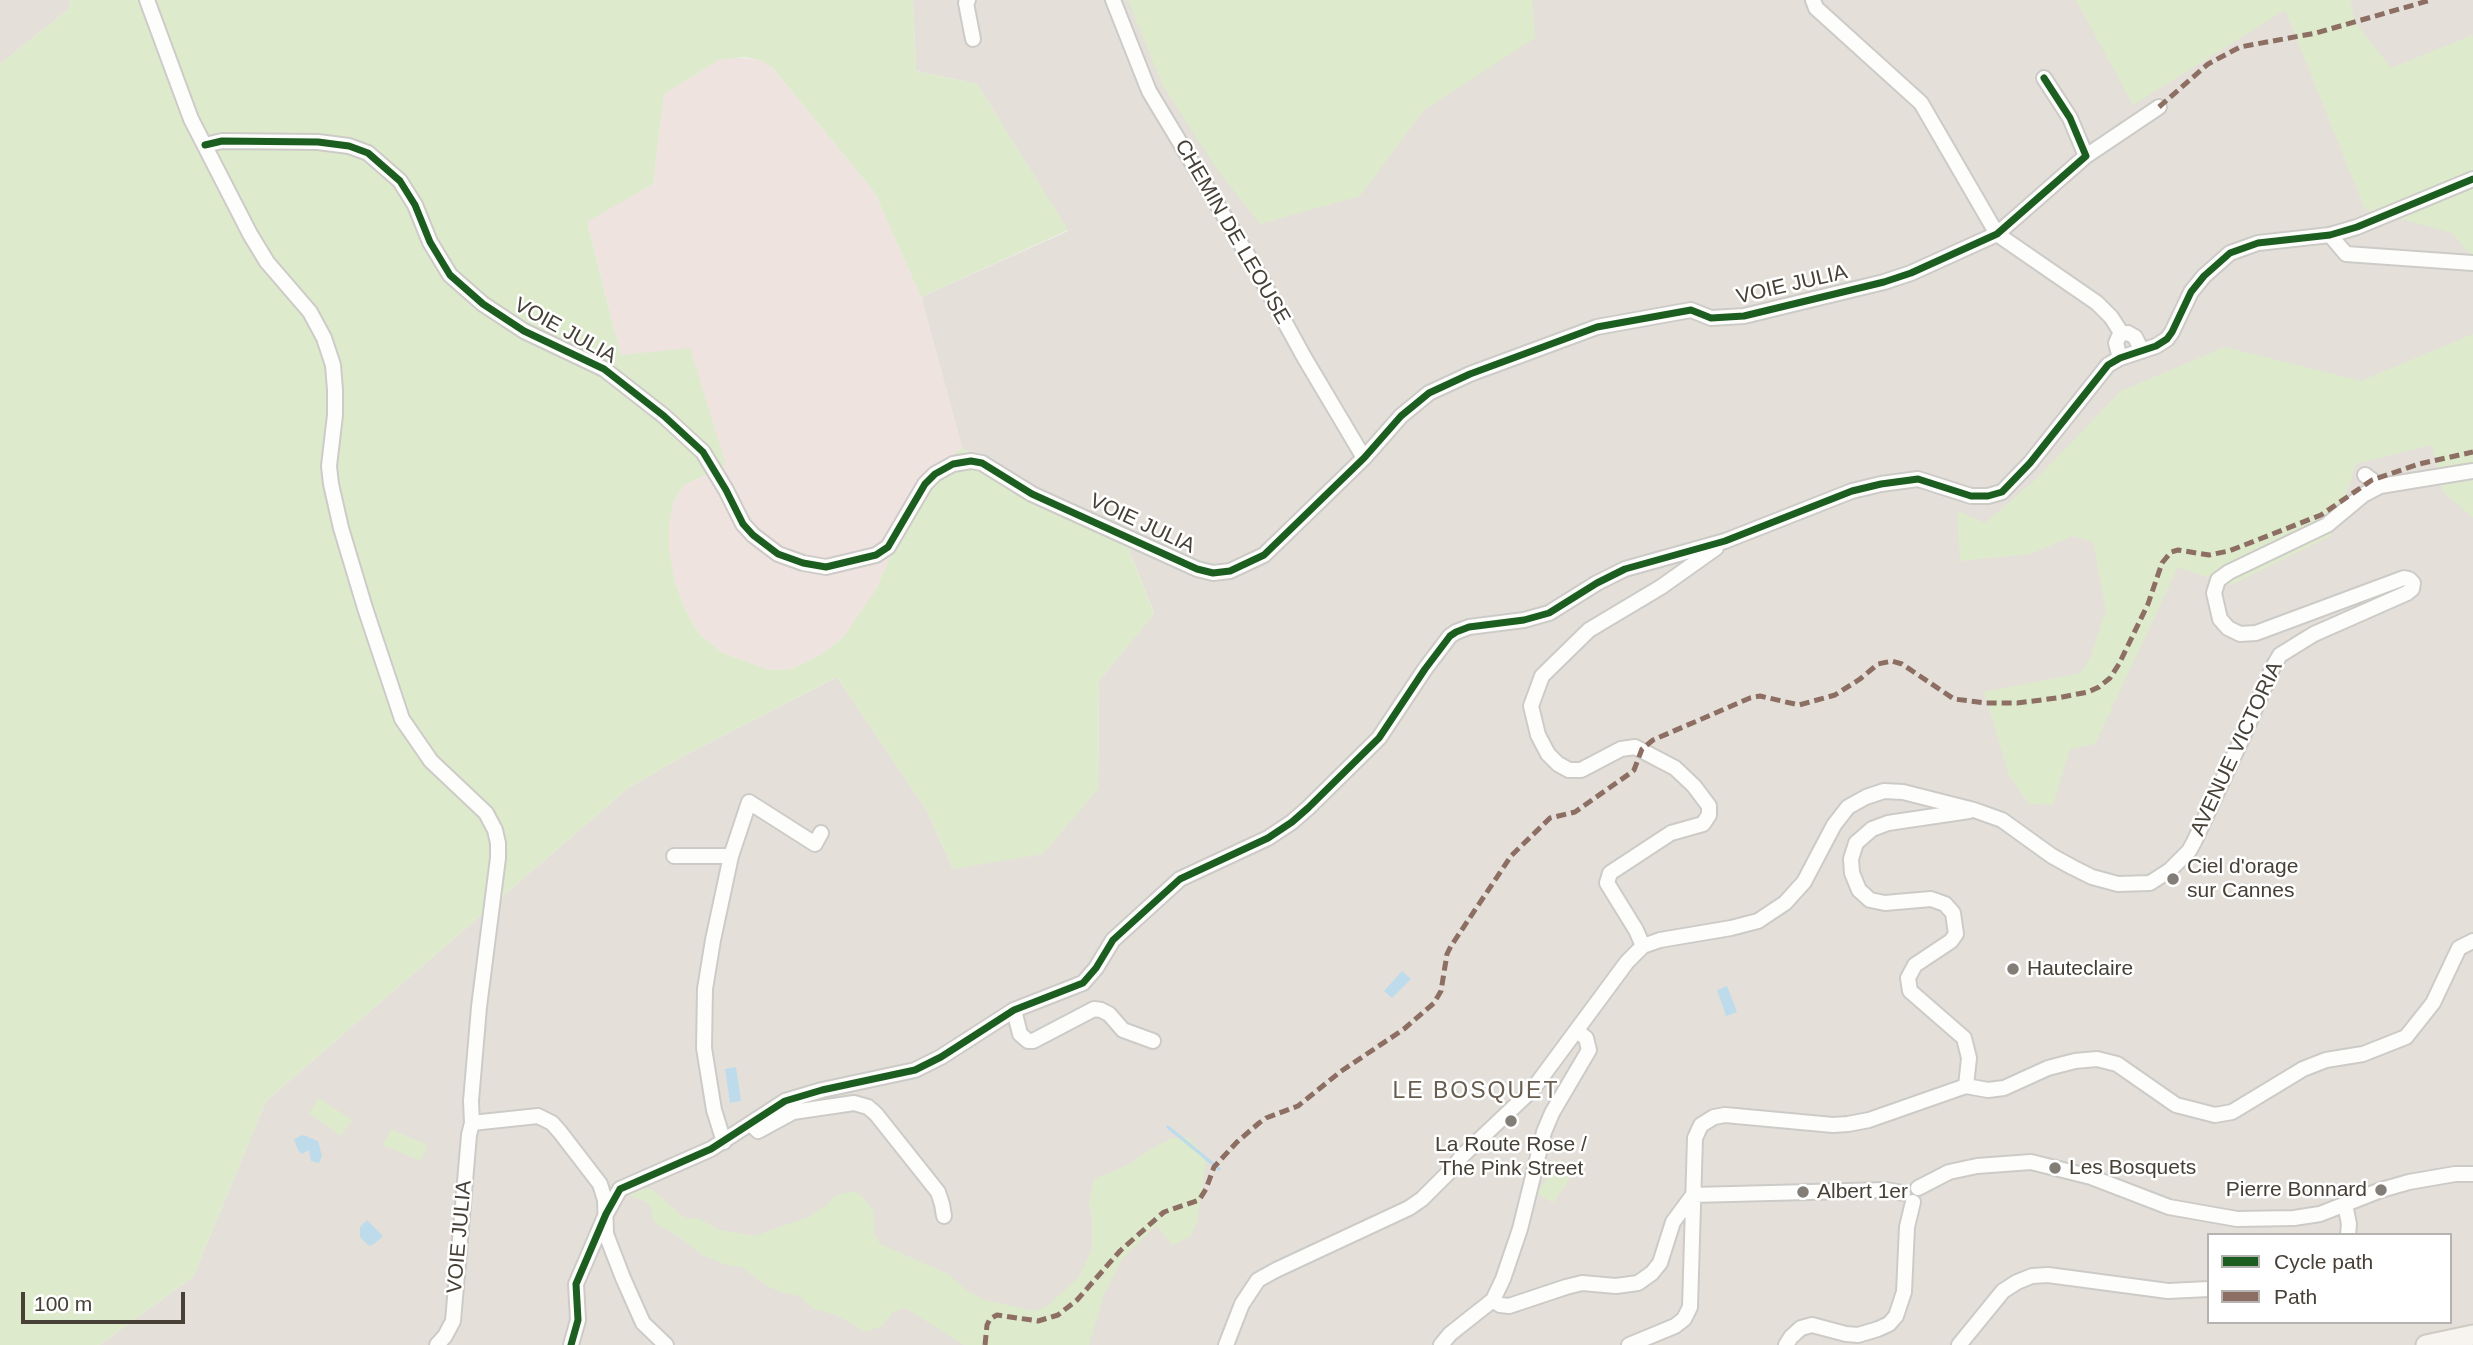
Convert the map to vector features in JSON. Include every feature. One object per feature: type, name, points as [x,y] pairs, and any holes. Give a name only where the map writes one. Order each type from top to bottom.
[{"type":"main road","points":[[2426,1345],[2473,1335]]},
{"type":"street","name":"VOIE JULIA","points":[[147,0],[191,119],[250,233],[267,261],[310,312],[327,347],[333,365],[335,390],[331,484],[365,608],[402,719],[431,761],[486,813],[495,830],[498,858],[479,1007],[471,1101],[472,1123],[453,1321],[437,1345]]},
{"type":"street","points":[[968,0],[966,3],[973,39]]},
{"type":"street","name":"CHEMIN DE LEOUSE","points":[[1113,0],[1149,91],[1253,264],[1364,458]]},
{"type":"street","points":[[1813,0],[1816,8],[1921,103],[1997,234],[2097,303],[2111,317],[2122,334]]},
{"type":"street","points":[[2044,78],[2070,118],[2087,156]]},
{"type":"street","name":"VOIE JULIA","points":[[205,145],[222,141],[318,142],[349,146],[368,153],[400,181],[415,205],[430,242],[450,275],[483,304],[524,331],[604,369],[664,416],[703,452],[743,524],[753,536],[778,554],[803,564],[826,567],[876,555],[888,547],[925,484],[935,474],[953,464],[971,461],[982,463],[1032,494],[1197,569],[1213,573],[1230,571],[1264,555],[1364,458],[1401,416],[1429,393],[1470,374],[1597,327],[1691,310],[1711,318],[1744,316],[1885,282],[1997,234],[2087,156],[2159,107]]},
{"type":"street","points":[[571,1345],[578,1320],[576,1284],[606,1214],[620,1189],[724,1142],[796,1097],[926,1066],[1014,1010],[1083,983],[1113,940],[1180,879],[1268,838],[1292,822],[1379,738],[1425,669],[1456,632],[1469,627],[1524,620],[1549,613],[1625,569],[1725,541],[1829,498],[1881,484],[1918,479],[1970,496],[1988,496],[2002,492],[2030,463],[2108,365],[2167,339],[2191,292],[2204,276],[2230,253],[2258,243],[2330,235],[2398,212],[2473,179]]},
{"type":"street","points":[[2330,235],[2346,254],[2473,263]]},
{"type":"street","points":[[2120,358],[2116,343],[2118,336],[2122,334],[2128,333],[2135,337],[2142,351]]},
{"type":"street","points":[[2365,475],[2380,486],[2473,471]]},
{"type":"street","name":"AVENUE VICTORIA","points":[[1643,946],[1660,940],[1758,921],[1785,902],[1804,881],[1834,825],[1848,807],[1884,791],[1903,792],[2002,820],[2052,856],[2092,877],[2118,884],[2150,883],[2170,870],[2194,842],[2280,655],[2314,634],[2407,593],[2412,589],[2413,583],[2404,578],[2256,633],[2240,634],[2228,628],[2220,619],[2214,593],[2218,580],[2229,572],[2327,525],[2363,495],[2380,486]]},
{"type":"street","points":[[1226,1345],[1242,1304],[1258,1280],[1399,1213],[1422,1199],[1461,1157],[1533,1089],[1627,962],[1643,946],[1607,883],[1610,873],[1671,833],[1703,824],[1709,815],[1709,806],[1694,786],[1675,768],[1635,747],[1620,749],[1581,770],[1569,770],[1558,764],[1548,754],[1538,736],[1531,706],[1542,676],[1589,630],[1661,587],[1725,541]]},
{"type":"street","points":[[724,1142],[714,1110],[704,1048],[705,1001],[713,940],[731,856],[749,802],[816,844],[821,833]]},
{"type":"street","points":[[1966,1086],[1969,1059],[1964,1038],[1910,991],[1908,978],[1915,965],[1951,941],[1956,934],[1953,912],[1945,904],[1931,899],[1885,903],[1870,900],[1859,890],[1852,873],[1851,859],[1856,844],[1872,830],[1888,823],[1974,810]]},
{"type":"street","points":[[674,856],[731,856]]},
{"type":"street","points":[[1629,1345],[1675,1326],[1684,1319],[1690,1307],[1695,1138],[1701,1125],[1714,1117],[1725,1115],[1848,1125],[1966,1086],[1987,1090],[2004,1088],[2048,1068],[2097,1059],[2117,1064],[2176,1105],[2215,1115],[2232,1112],[2303,1069],[2326,1060],[2362,1054],[2406,1037],[2433,1003],[2459,948],[2473,941]]},
{"type":"street","points":[[1014,1010],[1020,1034],[1028,1041],[1033,1041],[1094,1009],[1109,1014],[1123,1030],[1153,1041]]},
{"type":"street","points":[[1441,1345],[1450,1334],[1493,1300],[1507,1269],[1520,1229],[1544,1132],[1552,1113],[1589,1050],[1586,1038],[1577,1031]]},
{"type":"street","points":[[751,1124],[758,1131],[793,1112],[854,1103],[868,1107],[938,1192],[944,1216]]},
{"type":"street","points":[[472,1123],[538,1116],[552,1123],[600,1184],[606,1214],[606,1234],[638,1314],[643,1323],[666,1345]]},
{"type":"street","points":[[1693,1195],[1886,1190],[1911,1194],[1933,1178],[1959,1170],[1977,1166],[2031,1163],[2091,1177],[2169,1208],[2236,1219],[2294,1218],[2320,1214],[2409,1182],[2455,1174],[2473,1174]]},
{"type":"street","points":[[1786,1345],[1801,1328],[1812,1325],[1858,1335],[1889,1324],[1896,1316],[1904,1292],[1911,1194]]},
{"type":"street","points":[[1493,1300],[1500,1305],[1509,1306],[1582,1283],[1615,1286],[1637,1283],[1652,1273],[1660,1263],[1673,1222],[1693,1195]]},
{"type":"street","points":[[2345,1205],[2348,1233]]},
{"type":"street","points":[[1959,1345],[2003,1291],[2032,1276],[2048,1275],[2168,1291],[2207,1289]]},
{"type":"shaded area","points":[[0,0],[71,0],[69,9],[0,64]]},
{"type":"shaded area","points":[[913,0],[2473,0],[2473,1345],[99,1345],[193,1277],[266,1101],[628,788],[678,759],[837,677],[927,811],[953,869],[1098,789],[1099,681],[1154,613],[1126,542],[962,448],[921,297],[1068,231],[977,84],[916,71]]},
{"type":"shaded area","points":[[731,57],[759,60],[771,66],[875,193],[921,297],[962,448],[926,476],[876,589],[844,636],[822,654],[792,669],[769,670],[723,653],[699,634],[686,611],[676,585],[669,551],[669,522],[674,501],[683,486],[726,465],[621,355],[587,221],[653,184],[664,94],[719,60]]},
{"type":"green space","points":[[71,0],[913,0],[916,71],[977,84],[1068,230],[921,297],[875,193],[772,67],[759,60],[744,57],[719,60],[664,94],[653,184],[587,222],[621,355],[690,348],[726,465],[683,486],[674,501],[669,522],[669,551],[676,585],[686,611],[699,634],[723,653],[769,670],[792,669],[822,654],[844,636],[876,589],[926,476],[962,448],[1126,542],[1154,614],[1099,681],[1098,789],[1043,854],[953,869],[927,811],[837,677],[678,759],[628,788],[266,1101],[193,1277],[99,1345],[0,1345],[0,64],[69,9]]},
{"type":"green space","points":[[1128,0],[1532,0],[1535,38],[1424,110],[1360,196],[1260,224],[1216,168],[1162,84]]},
{"type":"green space","points":[[2076,0],[2350,0],[2355,22],[2391,68],[2473,35],[2473,258],[2452,233],[2365,209],[2285,10],[2133,105]]},
{"type":"green space","points":[[2473,334],[2473,518],[2443,492],[2432,445],[2356,464],[2331,536],[2230,585],[2178,567],[2095,744],[2070,749],[2053,805],[2028,803],[2009,775],[1984,692],[2081,673],[2091,656],[2106,610],[2093,542],[2073,536],[2030,554],[1960,561],[1957,511],[1985,523],[2035,480],[2121,391],[2225,347],[2361,381]]},
{"type":"green space","points":[[319,1098],[352,1120],[341,1136],[309,1113]]},
{"type":"green space","points":[[391,1129],[427,1145],[421,1161],[383,1145]]},
{"type":"green space","points":[[1172,1138],[1189,1138],[1206,1162],[1197,1221],[1191,1236],[1173,1245],[1156,1226],[1122,1259],[1104,1294],[1089,1345],[964,1345],[907,1309],[893,1312],[883,1325],[866,1332],[836,1315],[814,1309],[799,1296],[780,1292],[766,1285],[741,1267],[727,1265],[702,1255],[678,1236],[659,1226],[654,1221],[647,1202],[629,1193],[642,1186],[653,1190],[682,1216],[689,1219],[698,1218],[719,1230],[755,1236],[808,1217],[837,1195],[854,1191],[862,1196],[873,1210],[875,1235],[880,1244],[948,1274],[966,1290],[984,1300],[1035,1311],[1047,1306],[1079,1277],[1092,1250],[1092,1216],[1089,1204],[1094,1179],[1128,1165]]},
{"type":"green space","points":[[1560,1160],[1575,1171],[1553,1203],[1537,1193]]},
{"type":"water","points":[[1402,971],[1411,979],[1392,998],[1384,991]]},
{"type":"water","points":[[1727,986],[1737,1012],[1726,1016],[1717,990]]},
{"type":"water","points":[[736,1067],[741,1101],[730,1103],[725,1069]]},
{"type":"water","points":[[303,1135],[318,1141],[322,1156],[319,1163],[311,1161],[309,1150],[302,1154],[298,1150],[294,1139]]},
{"type":"water","points":[[367,1220],[383,1236],[369,1246],[360,1237],[360,1227]]},
{"type":"waterway","points":[[1168,1127],[1219,1169]]},
{"type":"marked path","points":[[2159,107],[2208,64],[2240,47],[2316,33],[2431,0]]},
{"type":"marked path","points":[[985,1345],[987,1325],[990,1319],[997,1315],[1038,1321],[1058,1315],[1077,1300],[1120,1251],[1164,1212],[1199,1200],[1214,1167],[1259,1123],[1298,1106],[1340,1072],[1404,1029],[1434,1003],[1441,991],[1447,954],[1451,946],[1511,856],[1550,818],[1575,812],[1634,770],[1642,749],[1653,740],[1750,698],[1760,696],[1799,705],[1835,695],[1878,664],[1892,661],[1902,664],[1954,699],[2017,703],[2088,692],[2110,678],[2119,664],[2148,604],[2162,563],[2171,552],[2178,550],[2209,555],[2229,551],[2321,515],[2372,480],[2419,464],[2473,452]]},
{"type":"cycle path","points":[[205,145],[222,141],[318,142],[349,146],[368,153],[400,181],[415,205],[430,242],[450,275],[483,304],[524,331],[604,369],[664,416],[703,452],[743,524],[778,554],[803,563],[826,567],[876,555],[888,547],[925,484],[935,474],[953,464],[971,461],[982,463],[1032,494],[1197,569],[1213,573],[1230,571],[1264,555],[1364,458],[1401,416],[1429,393],[1470,374],[1597,327],[1691,310],[1711,318],[1744,316],[1884,282],[1911,273],[1997,234],[2086,156],[2070,118],[2044,78]]},
{"type":"cycle path","points":[[571,1345],[578,1320],[576,1284],[606,1214],[620,1189],[711,1149],[785,1101],[822,1090],[915,1070],[941,1057],[1014,1010],[1083,983],[1113,940],[1180,879],[1268,838],[1308,808],[1379,738],[1425,669],[1456,632],[1469,627],[1524,620],[1549,613],[1625,569],[1725,541],[1852,491],[1918,479],[1971,496],[1988,496],[2002,492],[2030,463],[2108,365],[2167,339],[2191,292],[2204,276],[2230,253],[2258,243],[2330,235],[2357,227],[2473,179]]},
{"type":"place","name":"Ciel d'orage sur Cannes","points":[[2173,879]]},
{"type":"place","name":"Hauteclaire","points":[[2013,969]]},
{"type":"place","name":"La Route Rose / The Pink Street","points":[[1511,1121]]},
{"type":"place","name":"Les Bosquets","points":[[2055,1168]]},
{"type":"place","name":"Pierre Bonnard","points":[[2381,1190]]},
{"type":"place","name":"Albert 1er","points":[[1803,1192]]},
{"type":"district","name":"LE BOSQUET","points":[[1476,1092]]}]
